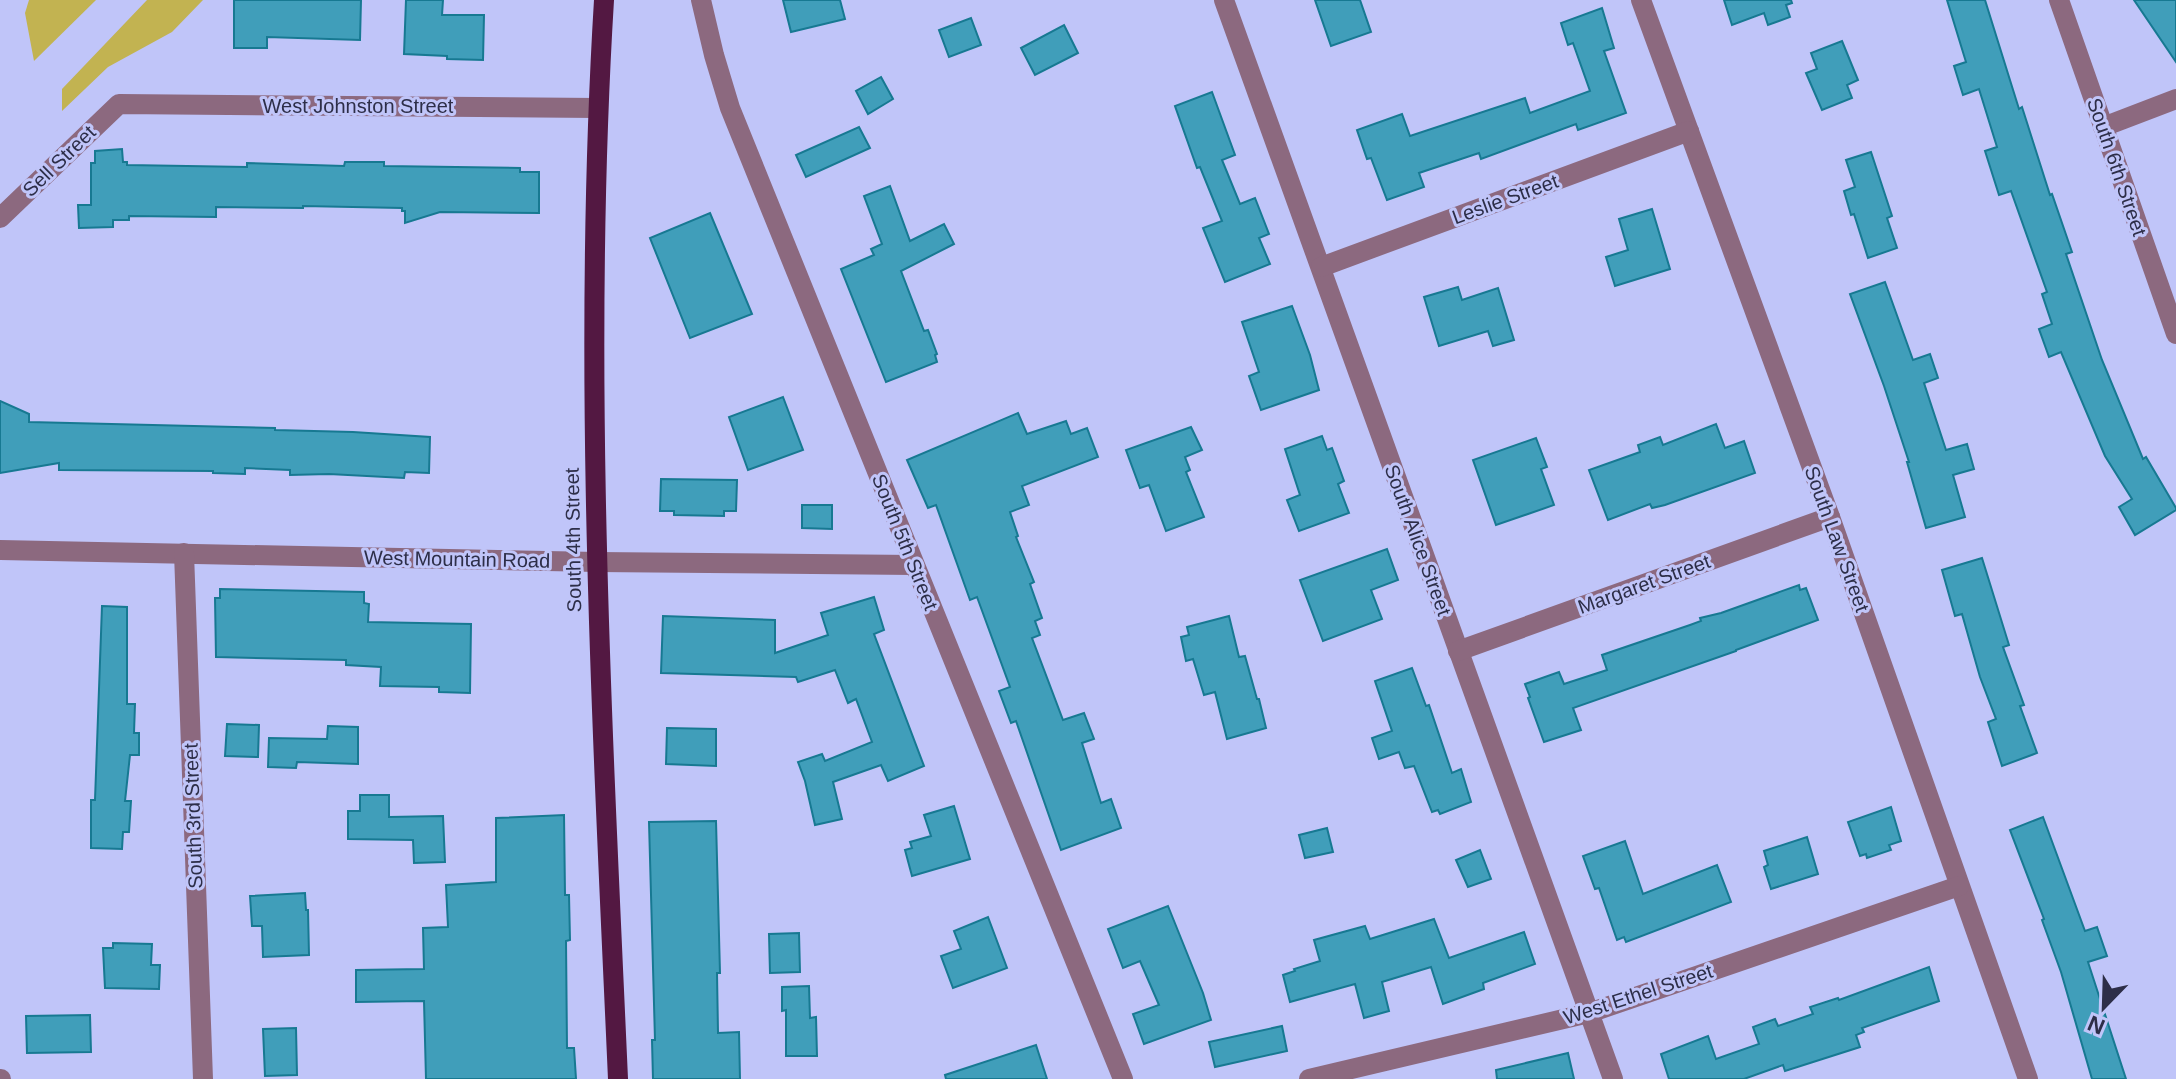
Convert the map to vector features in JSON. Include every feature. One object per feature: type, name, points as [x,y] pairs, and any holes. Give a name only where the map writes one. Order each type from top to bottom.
[{"type":"main road","name":"South 4th Street","points":[[604,0],[597,108],[597,562],[618,1079]]},
{"type":"street","name":"South 5th Street","points":[[701,0],[730,108],[1123,1079]]},
{"type":"street","name":"South Alice Street","points":[[1224,0],[1613,1079]]},
{"type":"street","name":"South Law Street","points":[[1641,0],[1830,517],[2028,1079]]},
{"type":"street","name":"South 6th Street","points":[[2059,0],[2176,334]]},
{"type":"street","points":[[2103,127],[2176,99]]},
{"type":"street","name":"West Johnston Street","points":[[119,104],[597,108]]},
{"type":"street","name":"Sell Street","points":[[0,218],[119,104]]},
{"type":"street","name":"Leslie Street","points":[[1321,267],[1689,131]]},
{"type":"street","name":"Margaret Street","points":[[1458,651],[1830,517]]},
{"type":"street","name":"West Mountain Road","points":[[0,550],[914,565]]},
{"type":"street","name":"South 3rd Street","points":[[184,553],[203,1079]]},
{"type":"street","name":"West Ethel Street","points":[[1309,1079],[1589,1013],[1959,886]]},
{"type":"shaded area","points":[[29,0],[96,0],[34,61],[25,13]]},
{"type":"shaded area","points":[[147,0],[203,0],[172,32],[108,67],[62,111],[62,89]]},
{"type":"building","points":[[234,0],[361,0],[360,40],[267,37],[267,48],[234,48]]},
{"type":"building","points":[[406,0],[443,0],[442,15],[484,15],[483,60],[404,54]]},
{"type":"building","points":[[783,0],[840,0],[845,19],[791,32]]},
{"type":"building","points":[[1315,0],[1360,0],[1371,32],[1331,46]]},
{"type":"building","points":[[1724,0],[1791,0],[1792,3],[1786,5],[1790,17],[1768,25],[1764,13],[1732,25]]},
{"type":"building","points":[[1947,0],[1985,0],[2019,109],[2022,107],[2072,252],[2066,254],[2102,360],[2143,459],[2146,457],[2176,508],[2135,535],[2119,507],[2132,499],[2105,456],[2061,352],[2049,357],[2039,329],[2052,324],[2042,294],[2047,292],[2011,191],[1999,195],[1985,151],[1997,147],[1979,89],[1963,95],[1954,66],[1966,62]]},
{"type":"building","points":[[2134,0],[2176,0],[2176,62]]},
{"type":"building","points":[[1602,8],[1614,48],[1604,51],[1626,113],[1578,130],[1576,124],[1481,159],[1479,153],[1419,173],[1424,187],[1387,200],[1357,130],[1402,114],[1410,136],[1525,98],[1530,113],[1590,91],[1573,43],[1568,45],[1561,23]]},
{"type":"building","points":[[971,18],[981,45],[949,57],[939,30]]},
{"type":"building","points":[[1064,25],[1078,53],[1035,75],[1021,48]]},
{"type":"building","points":[[1842,41],[1858,80],[1847,85],[1852,98],[1822,110],[1806,73],[1817,69],[1811,53]]},
{"type":"building","points":[[881,77],[893,99],[868,114],[856,91]]},
{"type":"building","points":[[1212,92],[1235,155],[1222,160],[1240,204],[1255,198],[1269,234],[1259,238],[1270,264],[1225,282],[1203,228],[1222,221],[1200,167],[1197,168],[1175,106]]},
{"type":"building","points":[[859,127],[870,148],[806,177],[796,155]]},
{"type":"building","points":[[122,149],[123,162],[127,165],[247,167],[247,163],[344,166],[345,162],[384,162],[384,166],[520,168],[520,172],[539,172],[539,213],[440,212],[405,223],[402,208],[216,207],[216,217],[129,216],[129,220],[113,220],[113,227],[79,228],[78,205],[91,205],[91,163],[95,163],[95,151]]},
{"type":"building","points":[[1871,152],[1892,216],[1887,218],[1897,248],[1868,258],[1844,191],[1855,187],[1846,160]]},
{"type":"building","points":[[890,186],[910,241],[944,224],[954,244],[901,271],[924,331],[928,330],[937,362],[886,382],[841,269],[874,255],[871,249],[882,244],[864,196]]},
{"type":"building","points":[[1652,209],[1670,269],[1615,286],[1606,257],[1628,250],[1619,219]]},
{"type":"building","points":[[710,213],[752,314],[690,338],[650,238]]},
{"type":"building","points":[[1885,282],[1913,360],[1930,354],[1938,378],[1924,383],[1946,450],[1967,444],[1974,469],[1953,475],[1965,517],[1926,528],[1909,462],[1850,294]]},
{"type":"building","points":[[1458,287],[1462,300],[1498,288],[1514,340],[1493,346],[1488,331],[1439,346],[1424,297]]},
{"type":"building","points":[[1292,306],[1319,390],[1261,410],[1249,376],[1259,372],[1242,322]]},
{"type":"building","points":[[783,397],[803,450],[748,470],[729,417]]},
{"type":"building","points":[[0,401],[29,414],[29,422],[275,428],[430,437],[429,473],[405,472],[404,478],[290,475],[290,470],[245,468],[245,474],[59,470],[59,463],[0,473]]},
{"type":"building","points":[[1018,413],[1027,434],[1066,421],[1071,434],[1087,428],[1098,457],[1022,486],[1029,505],[1010,512],[1016,537],[1034,582],[1030,584],[1042,618],[1035,621],[1040,635],[1032,638],[1063,720],[1084,713],[1094,739],[1082,743],[1101,803],[1111,799],[1121,828],[1061,850],[1016,721],[1011,723],[999,691],[1010,687],[977,597],[970,600],[936,505],[928,508],[907,460]]},
{"type":"building","points":[[1716,424],[1725,448],[1744,441],[1755,473],[1665,505],[1652,508],[1650,504],[1608,520],[1589,470],[1640,452],[1638,445],[1660,437],[1663,445]]},
{"type":"building","points":[[1191,427],[1202,450],[1185,457],[1190,470],[1186,472],[1204,517],[1166,531],[1149,485],[1140,488],[1126,450]]},
{"type":"building","points":[[1322,436],[1327,450],[1332,448],[1344,481],[1338,484],[1349,513],[1299,531],[1287,500],[1300,495],[1285,449]]},
{"type":"building","points":[[1536,438],[1547,467],[1541,469],[1554,505],[1496,525],[1473,460]]},
{"type":"building","points":[[661,479],[737,480],[736,511],[724,511],[724,516],[674,515],[674,511],[660,511]]},
{"type":"building","points":[[802,505],[832,505],[832,529],[802,528]]},
{"type":"building","points":[[1387,549],[1398,580],[1371,590],[1382,619],[1323,641],[1300,580]]},
{"type":"building","points":[[1982,558],[2009,645],[2003,647],[2037,753],[2002,766],[1988,722],[1996,719],[1962,614],[1955,616],[1942,570]]},
{"type":"building","points":[[1799,585],[1800,590],[1806,588],[1818,620],[1573,708],[1581,730],[1544,742],[1525,684],[1559,672],[1564,684],[1607,670],[1602,655]]},
{"type":"building","points":[[220,589],[364,592],[364,603],[369,604],[368,622],[471,624],[470,693],[439,692],[439,687],[380,686],[381,667],[346,665],[346,660],[216,657],[215,598],[220,598]]},
{"type":"building","points":[[874,597],[884,630],[874,634],[924,766],[888,781],[881,765],[833,782],[842,819],[815,825],[798,762],[822,754],[825,761],[872,742],[856,699],[848,703],[835,670],[798,682],[796,677],[661,673],[663,616],[775,620],[775,653],[828,635],[821,613]]},
{"type":"building","points":[[102,606],[127,607],[127,704],[135,704],[134,733],[139,733],[139,755],[130,755],[125,801],[131,801],[129,832],[123,832],[122,849],[91,848]]},
{"type":"building","points":[[1229,616],[1239,657],[1245,656],[1266,728],[1227,739],[1215,692],[1204,695],[1193,659],[1186,661],[1181,637],[1189,635],[1187,627]]},
{"type":"building","points":[[1412,668],[1426,706],[1429,705],[1452,773],[1461,769],[1471,802],[1440,814],[1438,810],[1432,812],[1414,766],[1405,768],[1399,752],[1379,759],[1372,738],[1392,731],[1375,681]]},
{"type":"building","points":[[227,724],[259,725],[258,757],[225,756]]},
{"type":"building","points":[[328,726],[358,727],[358,764],[297,762],[296,768],[268,767],[269,738],[327,739]]},
{"type":"building","points":[[667,728],[716,729],[716,766],[666,764]]},
{"type":"building","points":[[360,795],[389,795],[389,817],[443,816],[445,862],[414,863],[413,840],[348,839],[348,811],[360,811]]},
{"type":"building","points":[[954,806],[970,859],[912,876],[905,850],[912,848],[910,842],[931,836],[924,815]]},
{"type":"building","points":[[1891,807],[1901,841],[1889,845],[1891,850],[1867,858],[1866,854],[1860,856],[1848,822]]},
{"type":"building","points":[[564,815],[565,895],[569,895],[570,940],[566,941],[567,1048],[574,1048],[576,1079],[426,1079],[424,1001],[356,1002],[356,970],[424,969],[423,928],[448,927],[446,885],[496,882],[496,818]]},
{"type":"building","points":[[2043,817],[2085,931],[2097,927],[2107,956],[2088,962],[2126,1079],[2092,1079],[2044,919],[2010,830]]},
{"type":"building","points":[[716,821],[720,973],[717,973],[718,1033],[739,1032],[740,1079],[653,1079],[652,1040],[655,1040],[649,822]]},
{"type":"building","points":[[1327,828],[1333,852],[1305,858],[1299,835]]},
{"type":"building","points":[[1807,837],[1818,874],[1771,889],[1764,867],[1768,865],[1764,851]]},
{"type":"building","points":[[1625,841],[1643,894],[1717,865],[1731,902],[1626,942],[1624,937],[1617,940],[1599,888],[1595,889],[1583,856]]},
{"type":"building","points":[[1480,850],[1491,879],[1468,887],[1456,860]]},
{"type":"building","points":[[305,893],[309,955],[263,957],[262,926],[252,926],[250,896]]},
{"type":"building","points":[[1168,906],[1211,1020],[1144,1044],[1133,1014],[1159,1005],[1140,961],[1123,968],[1108,929]]},
{"type":"building","points":[[988,917],[1007,968],[953,988],[941,956],[961,949],[954,931]]},
{"type":"building","points":[[1434,919],[1449,958],[1524,932],[1535,964],[1483,983],[1484,989],[1443,1004],[1431,967],[1382,982],[1389,1011],[1364,1018],[1355,984],[1290,1002],[1283,975],[1320,961],[1314,940],[1365,926],[1370,939]]},
{"type":"building","points":[[799,933],[800,972],[770,973],[769,934]]},
{"type":"building","points":[[113,943],[152,944],[151,965],[160,965],[159,989],[105,988],[103,948],[113,948]]},
{"type":"building","points":[[1929,967],[1939,1001],[1862,1028],[1864,1032],[1856,1035],[1860,1047],[1785,1071],[1783,1065],[1744,1079],[1669,1079],[1661,1054],[1708,1036],[1716,1059],[1759,1044],[1753,1027],[1775,1019],[1778,1026],[1813,1014],[1810,1007],[1839,1000]]},
{"type":"building","points":[[809,986],[810,1018],[816,1017],[817,1056],[786,1056],[786,1010],[782,1011],[782,987]]},
{"type":"building","points":[[90,1015],[91,1052],[27,1053],[26,1016]]},
{"type":"building","points":[[1282,1026],[1287,1051],[1215,1067],[1209,1042]]},
{"type":"building","points":[[296,1028],[297,1075],[265,1076],[263,1029]]},
{"type":"building","points":[[1036,1045],[1047,1079],[946,1079],[945,1075]]},
{"type":"building","points":[[1568,1053],[1574,1079],[1497,1079],[1496,1070]]}]
